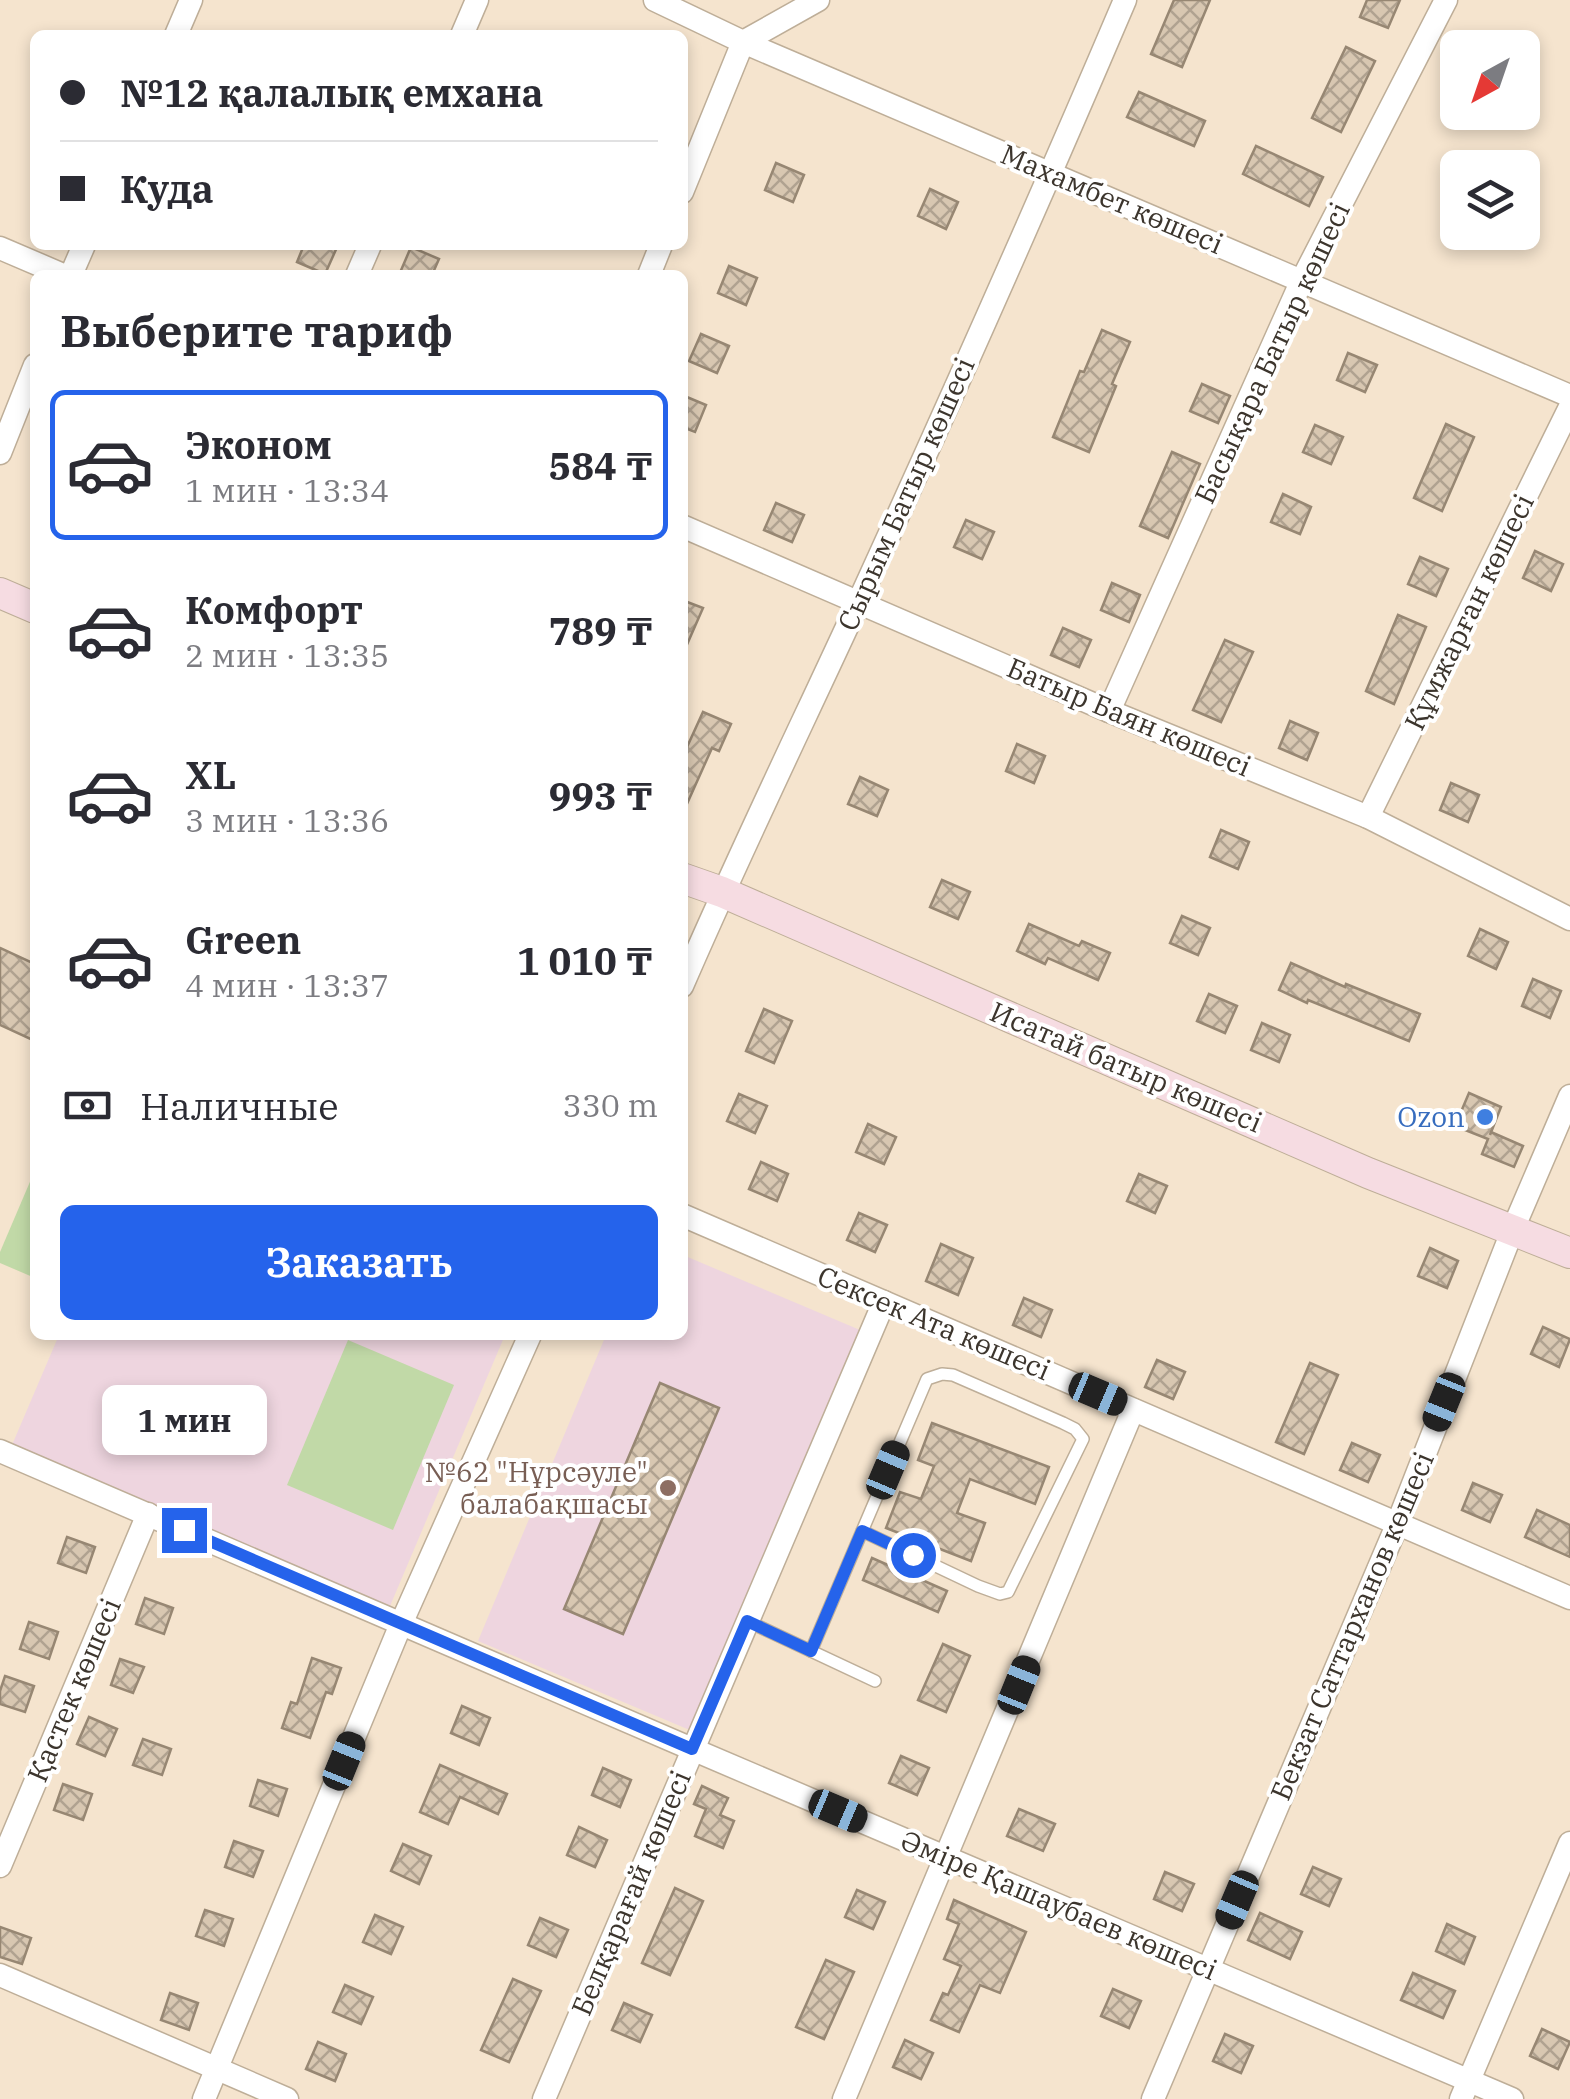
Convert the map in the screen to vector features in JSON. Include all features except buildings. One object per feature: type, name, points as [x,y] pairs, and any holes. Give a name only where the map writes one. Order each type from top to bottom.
[{"type":"street","points":[[178,30],[191,0]]},
{"type":"street","points":[[464,30],[477,0]]},
{"type":"street","name":"Махамбет көшесі","points":[[655,0],[743,42],[1570,396]]},
{"type":"street","points":[[688,177],[743,42],[818,0]]},
{"type":"street","name":"Сырым Батыр көшесі","points":[[688,972],[859,601],[1051,173],[1124,0]]},
{"type":"street","name":"Басықара Батыр көшесі","points":[[1109,711],[1302,280],[1446,0]]},
{"type":"street","points":[[0,248],[55,270]]},
{"type":"street","points":[[0,453],[30,378]]},
{"type":"street","name":"Құмжарған көшесі","points":[[1368,817],[1570,408]]},
{"type":"street","name":"Батыр Баян көшесі","points":[[688,529],[1109,711],[1368,817],[1570,920]]},
{"type":"street","points":[[0,593],[30,606]]},
{"type":"street","name":"Исатай батыр көшесі","points":[[688,880],[1368,1173],[1570,1254]]},
{"type":"street","name":"Бекзат Саттарханов көшесі","points":[[1152,2099],[1397,1525],[1512,1230],[1570,1096]]},
{"type":"street","name":"Сексек Ата көшесі","points":[[688,1218],[1570,1598]]},
{"type":"street","name":"Белқарағай көшесі","points":[[544,2099],[884,1302]]},
{"type":"street","points":[[204,2099],[401,1624],[528,1340]]},
{"type":"street","points":[[844,2099],[1133,1410]]},
{"type":"street","name":"Әміре Қашаубаев көшесі","points":[[0,1451],[1208,1968],[1466,2090],[1512,2099]]},
{"type":"street","name":"Қастек көшесі","points":[[0,1866],[148,1514]]},
{"type":"street","points":[[1466,2090],[1570,1843]]},
{"type":"street","points":[[0,1975],[287,2099]]},
{"type":"lane","points":[[811,1651],[862,1531],[928,1379],[952,1375],[1074,1429],[1082,1438],[1008,1592],[1000,1594],[978,1586],[862,1531]]},
{"type":"lane","points":[[747,1621],[875,1681]]},
{"type":"shaded area","name":"№62 \"Нұрсәуле\" балабақшасы","points":[[688,1257],[860,1330],[692,1731],[478,1641],[604,1340],[688,1340]]},
{"type":"shaded area","points":[[57,1340],[503,1340],[390,1606],[12,1445]]},
{"type":"green space","points":[[30,1182],[30,1276],[0,1263],[0,1252]]},
{"type":"green space","points":[[348,1340],[454,1385],[393,1530],[287,1485]]},
{"type":"place","name":"Ozon","points":[[1485,1117]]},
{"type":"place","name":"№62 \"Нұрсәуле\" балабақшасы","points":[[668,1488]]},
{"type":"route","points":[[184,1530],[692,1749],[747,1621],[811,1651],[862,1531],[913,1555]]}]
